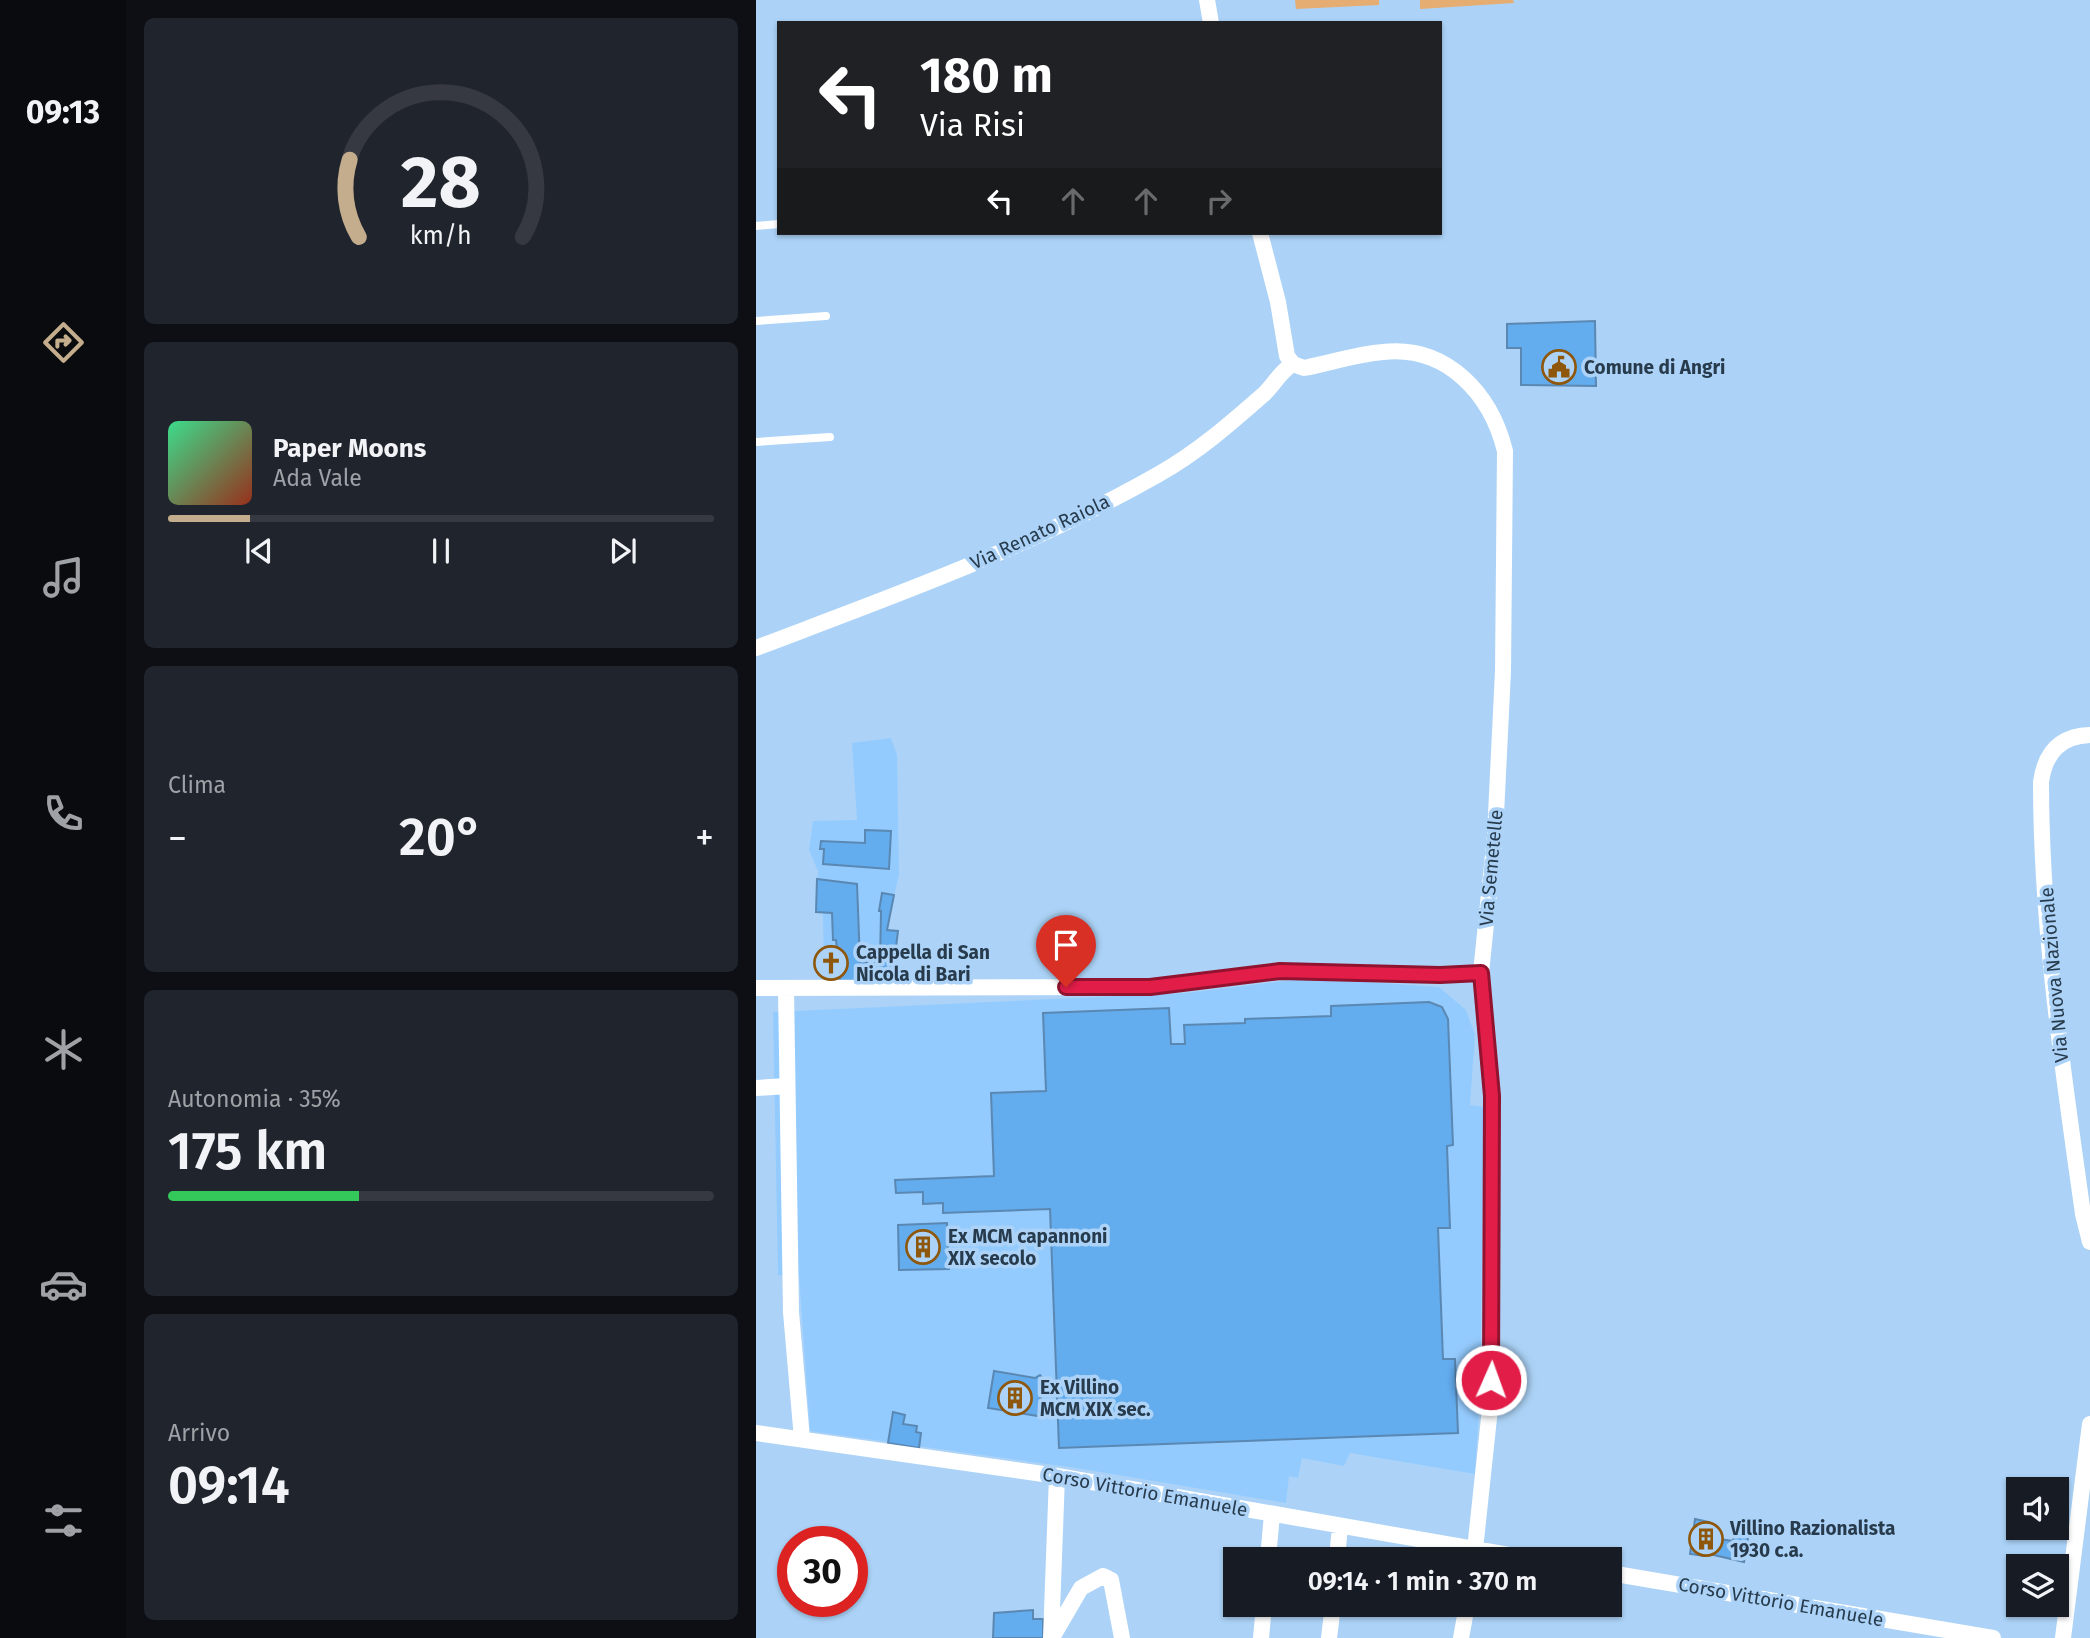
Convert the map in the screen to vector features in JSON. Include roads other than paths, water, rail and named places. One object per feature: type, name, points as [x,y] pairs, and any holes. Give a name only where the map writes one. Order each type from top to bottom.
[{"type":"street","points":[[1207,0],[1211,21]]},
{"type":"street","points":[[1261,235],[1278,302],[1287,356],[1293,364]]},
{"type":"street","name":"Via Semetelle","points":[[1293,364],[1304,368],[1385,351],[1416,354],[1440,362],[1466,378],[1488,404],[1500,429],[1505,451],[1503,671],[1495,835],[1481,973],[1492,1096],[1492,1361],[1476,1547]]},
{"type":"street","name":"Via Renato Raiola","points":[[756,648],[999,554],[1148,480],[1211,440],[1268,390],[1285,368],[1293,364]]},
{"type":"street","name":"Via Nuova Nazionale","points":[[2090,735],[2064,740],[2051,753],[2042,771],[2041,800],[2058,1038],[2082,1214],[2090,1242]]},
{"type":"street","points":[[756,988],[1150,987],[1280,971],[1440,975],[1481,973]]},
{"type":"street","points":[[786,988],[791,1312],[802,1439]]},
{"type":"street","points":[[756,1088],[787,1086]]},
{"type":"street","points":[[2063,1638],[2090,1424]]},
{"type":"street","name":"Corso Vittorio Emanuele","points":[[756,1433],[1057,1476],[1340,1526],[1441,1547]]},
{"type":"street","points":[[1051,1638],[1057,1476]]},
{"type":"street","points":[[1269,1547],[1272,1514]]},
{"type":"street","points":[[1338,1547],[1340,1526]]},
{"type":"street","name":"Corso Vittorio Emanuele","points":[[1622,1575],[1993,1638]]},
{"type":"street","points":[[1051,1638],[1081,1588],[1103,1576],[1111,1580],[1122,1638]]},
{"type":"street","points":[[1261,1638],[1263,1617]]},
{"type":"street","points":[[1329,1638],[1331,1617]]},
{"type":"street","points":[[1461,1638],[1465,1617]]},
{"type":"lane","points":[[756,226],[777,225]]},
{"type":"lane","points":[[756,321],[826,316]]},
{"type":"lane","points":[[756,442],[830,437]]},
{"type":"place","name":"Comune di Angri","points":[[1559,367]]},
{"type":"place","name":"Cappella di San Nicola di Bari","points":[[831,963]]},
{"type":"place","name":"Ex MCM capannoni XIX secolo","points":[[923,1247]]},
{"type":"place","name":"Ex Villino MCM XIX sec.","points":[[1015,1398]]},
{"type":"place","name":"Villino Razionalista 1930 c.a.","points":[[1706,1539]]}]
